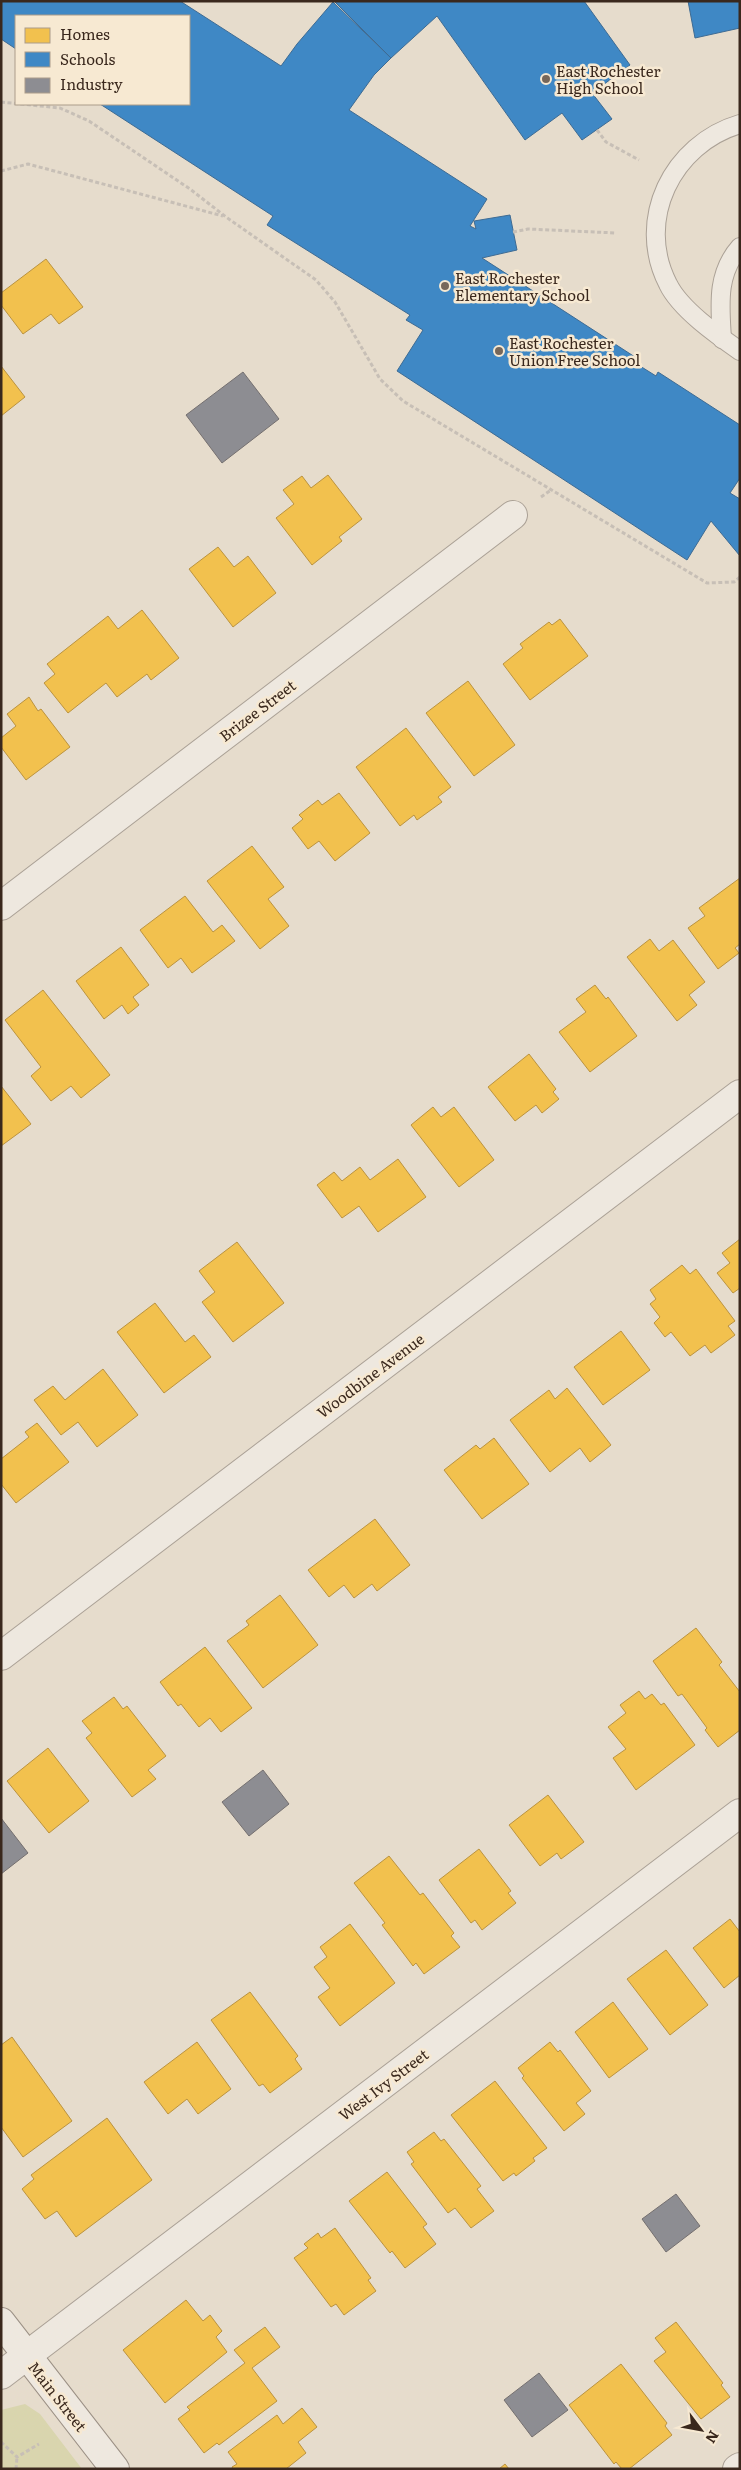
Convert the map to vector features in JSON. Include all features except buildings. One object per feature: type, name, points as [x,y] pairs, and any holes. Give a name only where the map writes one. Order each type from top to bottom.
[{"type":"street","name":"Brizee Street","points":[[1,906],[514,515]]},
{"type":"street","name":"Woodbine Avenue","points":[[1,1656],[740,1094]]},
{"type":"street","name":"West Ivy Street","points":[[1,2375],[740,1813]]},
{"type":"street","name":"Main Street","points":[[1,2322],[115,2469]]},
{"type":"lane","points":[[740,124],[713,134],[680,162],[666,186],[658,208],[656,238],[658,261],[668,286],[687,308],[722,339],[740,351]]},
{"type":"lane","points":[[722,339],[719,299],[724,273],[732,256],[740,247]]},
{"type":"path","points":[[1,102],[15,103]]},
{"type":"path","points":[[30,105],[60,108],[90,121],[190,188],[226,217],[316,280],[335,302],[380,379],[403,400],[707,583],[734,582],[740,577]]},
{"type":"path","points":[[597,130],[606,142],[639,160]]},
{"type":"path","points":[[1,172],[28,164],[226,217]]},
{"type":"path","points":[[513,232],[528,230],[616,233]]},
{"type":"path","points":[[1,2442],[16,2457],[16,2469]]},
{"type":"path","points":[[16,2457],[40,2444]]},
{"type":"shaded area","points":[[25,2404],[40,2414],[82,2469],[1,2469],[1,2410]]},
{"type":"place","name":"East Rochester High School","points":[[546,79]]},
{"type":"place","name":"East Rochester Elementary School","points":[[445,286]]},
{"type":"place","name":"East Rochester Union Free School","points":[[499,351]]}]
